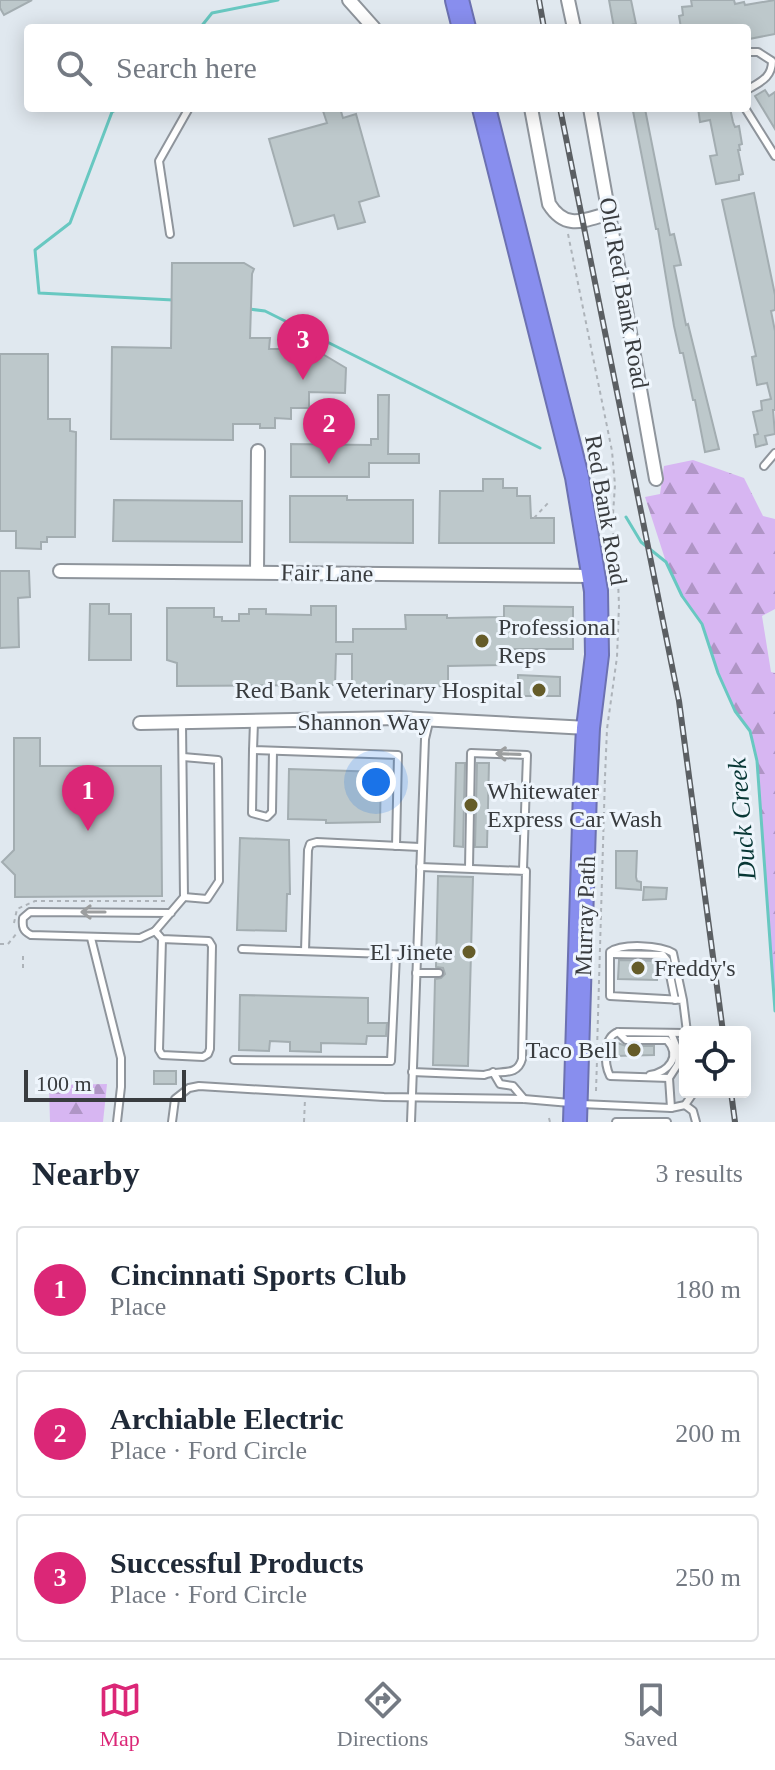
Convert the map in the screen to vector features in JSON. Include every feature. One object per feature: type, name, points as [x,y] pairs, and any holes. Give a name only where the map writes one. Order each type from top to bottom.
[{"type":"highway","points":[[457,0],[463,24]]},
{"type":"highway","name":"Red Bank Road","points":[[485,112],[577,477],[593,576],[597,655],[588,728],[575,1113]]},
{"type":"street","points":[[349,0],[370,24]]},
{"type":"street","points":[[568,0],[573,24]]},
{"type":"street","points":[[532,112],[549,204],[556,215],[567,221],[610,213]]},
{"type":"street","name":"Old Red Bank Road","points":[[591,112],[656,479]]},
{"type":"street","points":[[257,572],[258,451]]},
{"type":"street","name":"Fair Lane","points":[[60,571],[593,576]]},
{"type":"street","name":"Shannon Way","points":[[140,723],[400,718],[429,722],[588,728]]},
{"type":"lane","points":[[751,52],[758,52],[773,61],[768,77],[751,88]]},
{"type":"lane","points":[[170,234],[159,161],[187,112]]},
{"type":"lane","points":[[748,112],[775,156]]},
{"type":"lane","points":[[764,466],[775,453]]},
{"type":"lane","points":[[254,722],[252,813],[267,817],[272,812],[273,751]]},
{"type":"lane","points":[[411,1122],[420,847],[425,739],[429,722]]},
{"type":"lane","points":[[171,913],[30,912],[23,918],[22,926],[31,935],[140,938],[155,931],[171,913],[184,897],[182,724]]},
{"type":"lane","points":[[253,750],[398,755],[396,846]]},
{"type":"lane","points":[[412,1072],[484,1075],[515,1071],[522,1059],[528,876],[523,869],[527,755],[471,753],[469,868]]},
{"type":"lane","points":[[183,757],[218,760],[220,788],[219,881],[207,899],[184,897]]},
{"type":"lane","points":[[305,951],[310,844],[420,847]]},
{"type":"lane","points":[[420,867],[523,869]]},
{"type":"lane","points":[[155,931],[162,939],[159,1050],[162,1055],[203,1057],[210,1049],[212,946],[203,939],[162,939]]},
{"type":"lane","points":[[91,938],[121,1058],[117,1122]]},
{"type":"lane","points":[[679,1000],[612,997],[608,992],[610,952],[616,948],[669,950],[675,957],[685,1026]]},
{"type":"lane","points":[[242,949],[417,955]]},
{"type":"lane","points":[[234,1060],[391,1061],[396,955]]},
{"type":"lane","points":[[416,973],[439,973]]},
{"type":"lane","points":[[669,1078],[612,1077],[607,1070],[608,1039],[618,1032],[679,1032]]},
{"type":"lane","points":[[618,1032],[624,1039],[667,1040],[672,1046],[673,1057],[668,1069],[639,1077]]},
{"type":"lane","points":[[671,1033],[678,1048],[679,1062],[669,1078],[671,1108]]},
{"type":"lane","points":[[493,1072],[500,1084],[513,1086],[524,1099]]},
{"type":"lane","points":[[172,1122],[175,1099],[189,1088],[199,1086],[412,1098],[524,1099],[575,1113],[671,1108],[685,1105],[690,1098]]},
{"type":"lane","points":[[685,1105],[693,1111],[696,1122]]},
{"type":"lane","points":[[616,1122],[667,1122]]},
{"type":"path","name":"Murray Path","points":[[567,221],[612,451],[615,485],[612,528],[617,556],[619,605],[617,657],[607,729],[596,1091]]},
{"type":"path","points":[[534,518],[549,502]]},
{"type":"path","points":[[63,901],[166,903],[173,900]]},
{"type":"path","points":[[23,953],[23,968]]},
{"type":"path","points":[[304,1122],[305,1099]]},
{"type":"green space","points":[[693,460],[744,478],[763,516],[775,519],[775,609],[762,616],[771,672],[775,673],[775,1011],[757,761],[750,731],[735,711],[718,673],[702,624],[682,596],[666,562],[645,497],[660,494],[664,466]]},
{"type":"green space","points":[[107,1084],[103,1122],[50,1122],[49,1085]]},
{"type":"building","points":[[0,0],[32,0],[4,15]]},
{"type":"building","points":[[609,0],[631,0],[636,24],[613,24]]},
{"type":"building","points":[[691,0],[734,0],[735,4],[744,2],[745,5],[775,0],[775,34],[751,39],[751,24],[680,24],[682,7],[692,6]]},
{"type":"building","points":[[765,90],[769,96],[775,92],[775,129],[755,96]]},
{"type":"building","points":[[323,112],[341,112],[343,118],[356,114],[379,196],[359,202],[365,222],[338,229],[334,215],[294,226],[269,139],[327,123]]},
{"type":"building","points":[[633,112],[646,112],[670,235],[674,234],[681,265],[674,266],[686,325],[719,449],[705,452],[695,400],[674,326]]},
{"type":"building","points":[[699,112],[731,112],[735,127],[739,126],[742,144],[738,150],[743,174],[739,175],[739,180],[716,184],[710,156],[717,155],[710,120],[700,122]]},
{"type":"building","points":[[754,193],[775,295],[775,310],[771,311],[775,331],[775,434],[765,436],[767,444],[756,447],[754,435],[758,434],[753,412],[762,410],[761,401],[771,399],[767,383],[757,385],[752,357],[756,356],[722,200]]},
{"type":"building","points":[[172,263],[244,263],[254,269],[250,338],[270,338],[269,349],[314,349],[346,368],[345,393],[309,392],[309,408],[291,408],[291,419],[275,418],[275,428],[260,428],[260,424],[233,424],[233,440],[111,439],[112,347],[171,348]]},
{"type":"building","points":[[0,354],[48,354],[48,419],[70,419],[70,431],[76,432],[75,537],[47,537],[47,542],[41,542],[41,549],[16,548],[16,531],[0,531]]},
{"type":"building","points":[[378,395],[389,395],[388,454],[419,454],[419,463],[369,463],[369,477],[291,477],[291,444],[371,445],[371,439],[378,439]]},
{"type":"building","points":[[483,479],[503,479],[503,488],[517,488],[517,496],[530,496],[531,518],[554,518],[554,543],[439,543],[440,491],[483,491]]},
{"type":"building","points":[[290,496],[413,500],[413,543],[290,542]]},
{"type":"building","points":[[114,500],[242,501],[242,542],[113,541]]},
{"type":"building","points":[[0,571],[29,571],[30,597],[18,598],[19,647],[0,648]]},
{"type":"building","points":[[90,604],[109,604],[109,614],[131,614],[131,660],[89,660]]},
{"type":"building","points":[[311,606],[336,606],[336,642],[353,642],[353,629],[406,629],[405,615],[504,617],[504,606],[573,607],[573,649],[502,649],[502,665],[448,666],[448,686],[352,687],[352,654],[336,654],[335,685],[177,686],[177,663],[167,660],[167,608],[214,608],[214,617],[222,617],[222,621],[239,621],[239,614],[249,614],[249,609],[266,609],[266,614],[311,615]]},
{"type":"building","name":"Red Bank Veterinary Hospital","points":[[518,675],[560,677],[560,696],[518,696]]},
{"type":"building","points":[[14,738],[40,738],[40,766],[161,766],[162,896],[15,897],[15,875],[2,862],[14,850]]},
{"type":"building","points":[[456,763],[465,763],[463,847],[454,846]]},
{"type":"building","points":[[477,763],[489,763],[487,847],[475,847]]},
{"type":"building","points":[[289,769],[381,772],[380,822],[326,823],[326,820],[288,819]]},
{"type":"building","points":[[240,838],[289,840],[290,894],[287,894],[286,931],[237,930]]},
{"type":"building","points":[[616,851],[637,851],[636,877],[641,882],[641,890],[616,888]]},
{"type":"building","points":[[438,876],[473,877],[468,1066],[433,1065],[435,979],[445,974],[443,968],[436,967]]},
{"type":"building","points":[[644,887],[667,888],[666,899],[643,900]]},
{"type":"building","name":"Freddy's","points":[[619,960],[658,961],[657,980],[618,979]]},
{"type":"building","points":[[240,995],[368,998],[368,1023],[387,1023],[386,1036],[367,1036],[366,1044],[321,1043],[321,1052],[290,1051],[290,1042],[270,1041],[269,1051],[239,1050]]},
{"type":"building","name":"Taco Bell","points":[[615,1042],[626,1046],[654,1046],[654,1055],[615,1056]]},
{"type":"building","points":[[154,1071],[176,1071],[176,1084],[154,1084]]},
{"type":"waterway","points":[[203,24],[212,13],[278,0]]},
{"type":"waterway","points":[[112,112],[70,223],[35,250],[39,293],[173,300]]},
{"type":"waterway","points":[[249,309],[265,311],[540,448]]},
{"type":"waterway","name":"Duck Creek","points":[[626,517],[641,542],[666,562],[682,596],[702,624],[718,673],[735,711],[750,731],[757,761],[775,1011]]},
{"type":"railway","points":[[539,0],[543,24]]},
{"type":"railway","points":[[561,112],[679,701],[722,1026]]},
{"type":"railway","points":[[732,1098],[735,1122]]},
{"type":"place","name":"Successful Products","points":[[303,380]]},
{"type":"place","name":"Archiable Electric","points":[[329,464]]},
{"type":"place","name":"Professional Reps","points":[[482,641]]},
{"type":"place","name":"Red Bank Veterinary Hospital","points":[[539,690]]},
{"type":"place","name":"Whitewater Express Car Wash","points":[[471,805]]},
{"type":"place","name":"Cincinnati Sports Club","points":[[88,831]]},
{"type":"place","name":"El Jinete","points":[[469,952]]},
{"type":"place","name":"Freddy's","points":[[638,968]]},
{"type":"place","name":"Taco Bell","points":[[634,1050]]}]
